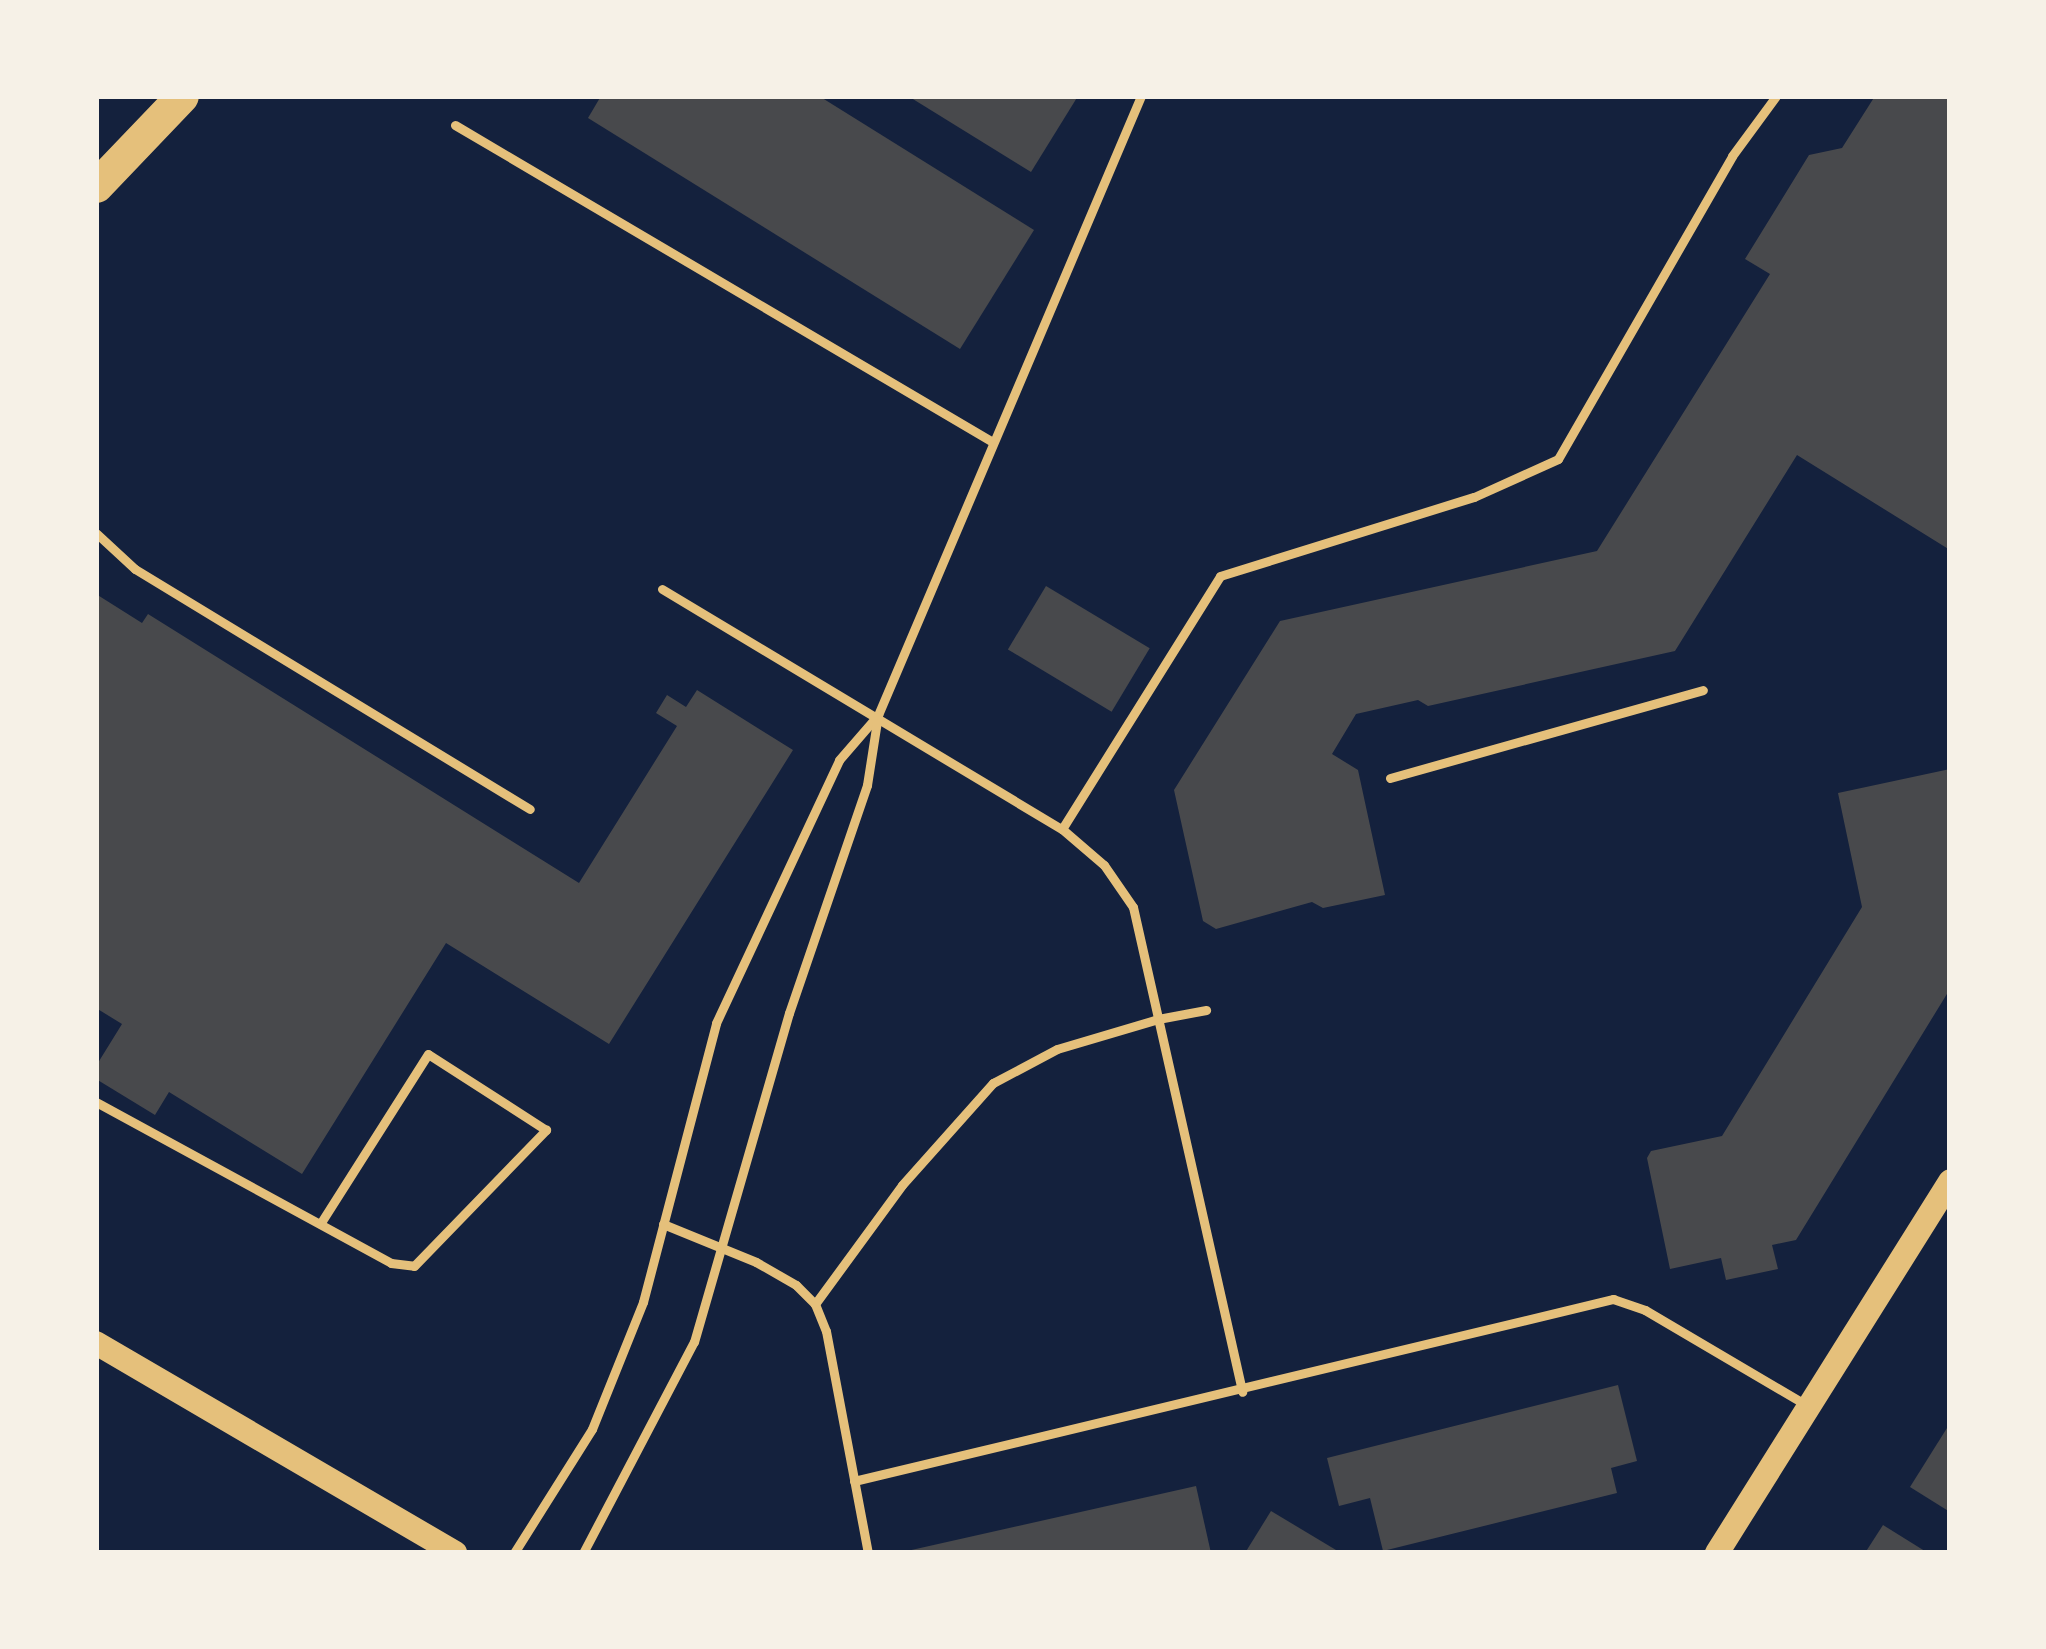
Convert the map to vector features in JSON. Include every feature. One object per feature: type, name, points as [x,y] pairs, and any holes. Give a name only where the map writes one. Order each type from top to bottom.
[{"type":"highway","points":[[96,186],[182,96]]},
{"type":"main road","points":[[1717,1553],[1950,1181]]},
{"type":"main road","points":[[96,1343],[454,1553]]},
{"type":"lane","points":[[583,1553],[694,1342],[789,1013],[868,784],[878,715],[1141,96]]},
{"type":"lane","points":[[1063,829],[1220,576],[1474,497],[1558,459],[1732,156],[1776,96]]},
{"type":"lane","points":[[455,124],[991,441]]},
{"type":"lane","points":[[96,533],[135,569],[530,808]]},
{"type":"lane","points":[[662,589],[1063,829],[1104,865],[1133,907],[1242,1392]]},
{"type":"lane","points":[[1390,778],[1703,690]]},
{"type":"lane","points":[[514,1553],[592,1429],[643,1302],[716,1023],[839,760],[878,715]]},
{"type":"lane","points":[[815,1304],[902,1185],[992,1083],[1058,1049],[1158,1018],[1206,1010]]},
{"type":"lane","points":[[96,1102],[391,1263],[414,1266],[546,1130],[428,1054],[320,1224]]},
{"type":"lane","points":[[663,1224],[722,1246],[796,1285],[815,1304],[826,1331],[868,1553]]},
{"type":"lane","points":[[854,1480],[1242,1392],[1613,1299],[1645,1310],[1809,1407]]},
{"type":"building","points":[[601,96],[819,96],[1034,230],[960,349],[588,118]]},
{"type":"building","points":[[908,96],[1078,96],[1031,172]]},
{"type":"building","points":[[1875,96],[1950,96],[1950,550],[1797,455],[1675,651],[1428,706],[1418,700],[1356,714],[1332,754],[1358,770],[1385,895],[1323,908],[1312,902],[1216,929],[1203,921],[1174,790],[1280,621],[1597,551],[1770,274],[1745,259],[1809,155],[1842,148]]},
{"type":"building","points":[[1046,586],[1150,648],[1112,712],[1008,649]]},
{"type":"building","points":[[96,594],[142,623],[148,614],[579,883],[677,726],[656,713],[667,695],[686,707],[697,690],[793,750],[609,1044],[446,943],[302,1174],[169,1092],[155,1115],[96,1079],[96,1066],[122,1024],[96,1008]]},
{"type":"building","points":[[1950,769],[1950,989],[1796,1240],[1772,1245],[1778,1269],[1726,1280],[1721,1258],[1670,1269],[1647,1158],[1651,1151],[1722,1136],[1862,907],[1838,793]]},
{"type":"building","points":[[1618,1385],[1637,1461],[1611,1468],[1617,1493],[1383,1551],[1370,1498],[1339,1506],[1327,1458]]},
{"type":"building","points":[[1947,1428],[1950,1430],[1950,1512],[1910,1487]]},
{"type":"building","points":[[1196,1486],[1211,1553],[907,1551]]},
{"type":"building","points":[[1271,1511],[1341,1553],[1245,1553]]},
{"type":"building","points":[[1883,1525],[1928,1553],[1865,1553]]}]
